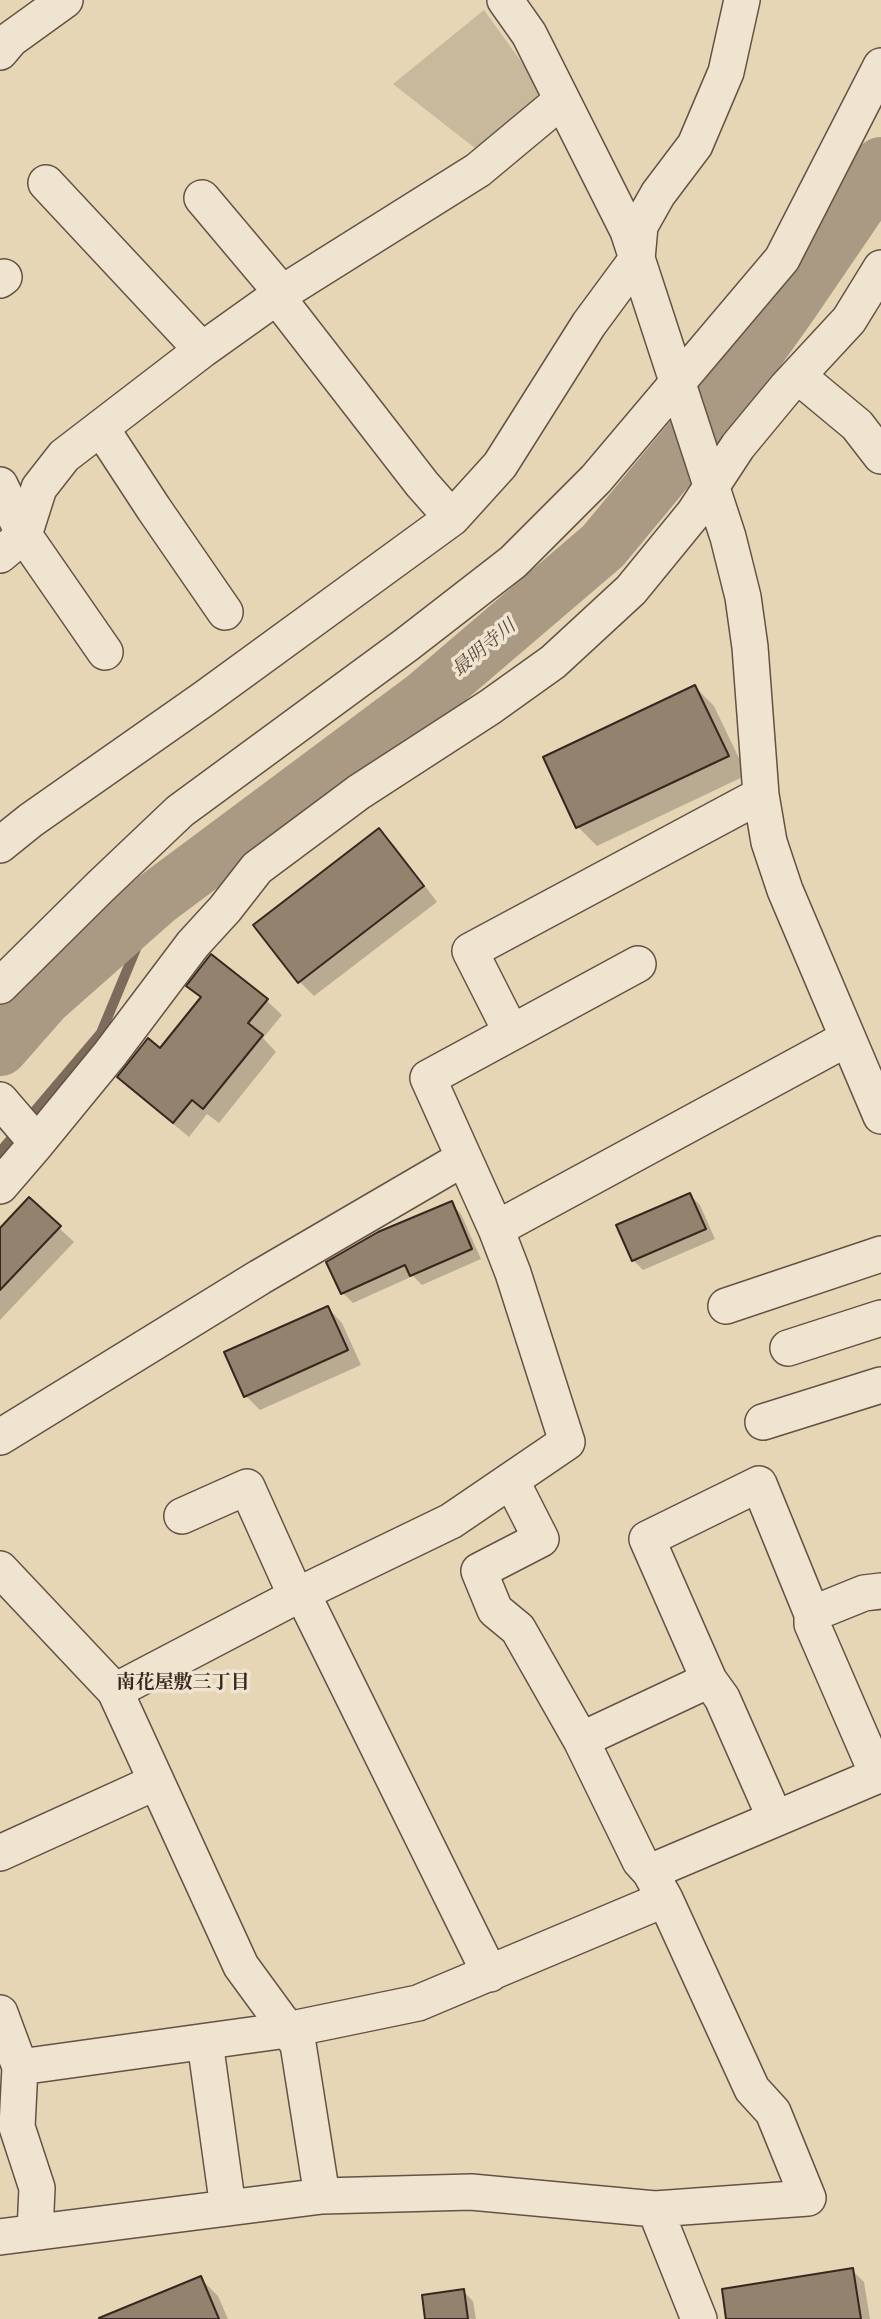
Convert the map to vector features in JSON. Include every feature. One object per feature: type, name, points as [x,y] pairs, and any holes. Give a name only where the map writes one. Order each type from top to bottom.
[{"type":"street","points":[[0,52],[11,39],[65,0]]},
{"type":"street","points":[[505,0],[528,34],[628,231],[728,537],[743,597],[750,647],[761,796],[769,842],[785,890],[848,1038],[872,1073],[881,1116]]},
{"type":"street","points":[[0,845],[452,517],[500,465],[589,324],[637,259],[640,226],[658,194],[695,145],[726,72],[742,0]]},
{"type":"street","points":[[0,986],[180,811],[406,645],[513,562],[680,393],[782,260],[881,66]]},
{"type":"street","points":[[12,545],[39,488],[64,456],[202,350],[279,295],[478,170],[562,100]]},
{"type":"street","points":[[202,198],[422,484],[452,517]]},
{"type":"street","points":[[53,203],[202,350]]},
{"type":"street","points":[[0,1186],[14,1118],[110,1054],[193,944],[257,868],[359,792],[490,707],[553,662],[631,590],[694,513],[709,481],[797,376],[849,320],[881,268]]},
{"type":"street","points":[[797,376],[857,425],[881,456]]},
{"type":"street","points":[[101,428],[225,612]]},
{"type":"street","points":[[0,485],[12,545],[105,652]]},
{"type":"street","points":[[510,1032],[470,951],[761,796]]},
{"type":"street","points":[[115,1691],[299,1594],[451,1521],[567,1442],[513,1273],[428,1077],[638,964]]},
{"type":"street","points":[[496,1229],[848,1038]]},
{"type":"street","points":[[0,1437],[260,1277],[464,1158]]},
{"type":"street","points":[[726,1306],[881,1254]]},
{"type":"street","points":[[788,1348],[881,1318]]},
{"type":"street","points":[[763,1422],[881,1385]]},
{"type":"street","points":[[0,2237],[322,2196],[471,2192],[654,2209],[808,2198],[773,2112],[752,2089],[657,1886],[640,1861],[581,1740],[518,1629],[495,1610],[479,1571],[541,1538],[511,1480]]},
{"type":"street","points":[[20,2067],[287,2030],[418,2003],[490,1974],[657,1886],[775,1818],[879,1775],[812,1625],[812,1614],[759,1485],[647,1539],[709,1680],[722,1698],[775,1818]]},
{"type":"street","points":[[182,1516],[247,1487],[490,1974]]},
{"type":"street","points":[[0,1569],[115,1691],[241,1966],[298,2044],[322,2196]]},
{"type":"street","points":[[812,1614],[864,1593],[881,1591]]},
{"type":"street","points":[[581,1740],[709,1680]]},
{"type":"street","points":[[0,1853],[156,1782]]},
{"type":"street","points":[[0,2013],[20,2067],[17,2127],[37,2188],[35,2232]]},
{"type":"street","points":[[205,2042],[228,2208]]},
{"type":"street","points":[[654,2209],[699,2319]]},
{"type":"shaded area","points":[[484,10],[533,78],[541,98],[480,152],[393,84]]},
{"type":"building","points":[[695,685],[729,756],[576,828],[543,757]]},
{"type":"building","points":[[379,828],[424,886],[298,983],[253,925]]},
{"type":"building","points":[[211,954],[268,999],[248,1023],[263,1035],[203,1109],[192,1100],[173,1123],[117,1077],[148,1038],[160,1048],[201,997],[186,986]]},
{"type":"building","points":[[690,1193],[706,1229],[632,1261],[616,1225]]},
{"type":"building","points":[[29,1197],[61,1226],[0,1290],[0,1228]]},
{"type":"building","points":[[452,1201],[472,1249],[410,1276],[405,1265],[341,1294],[326,1262],[378,1232]]},
{"type":"building","points":[[328,1306],[348,1350],[244,1397],[224,1352]]},
{"type":"building","points":[[853,2268],[861,2319],[726,2319],[722,2289]]},
{"type":"building","points":[[201,2276],[219,2319],[99,2319],[99,2318]]},
{"type":"building","points":[[464,2289],[468,2319],[425,2319],[422,2295]]},
{"type":"waterway","name":"最明寺川","points":[[0,1048],[44,998],[157,898],[424,699],[603,546],[709,418],[868,190],[881,165]]},
{"type":"waterway","points":[[0,1152],[101,1033],[157,898]]},
{"type":"district","name":"南花屋敷三丁目","points":[[183,1683]]}]
